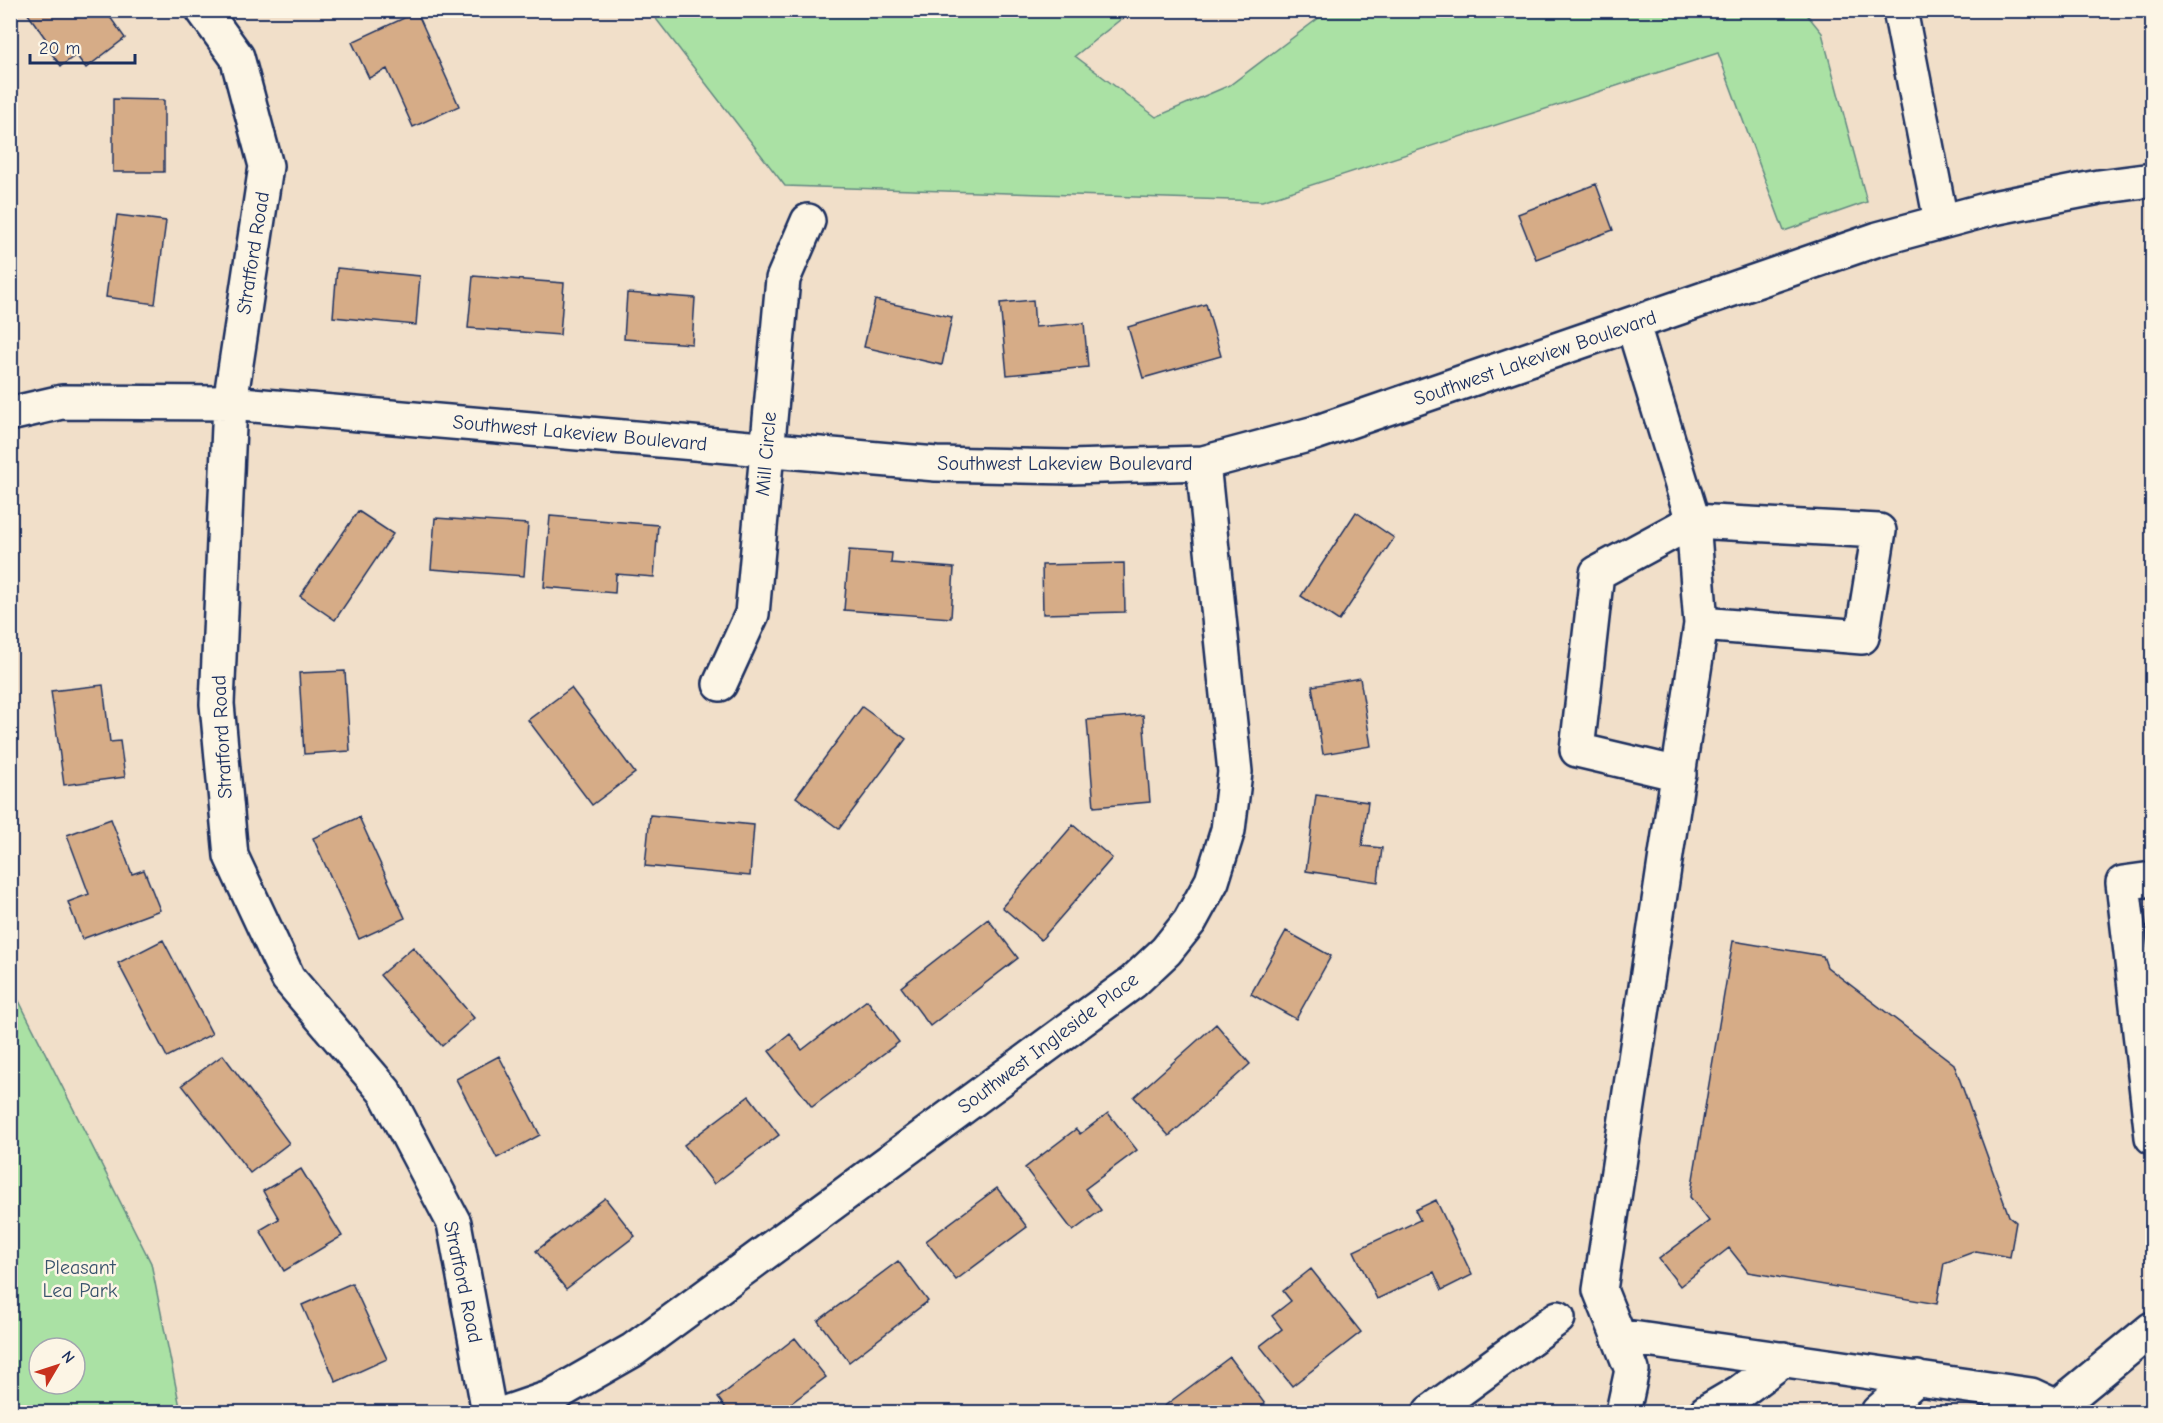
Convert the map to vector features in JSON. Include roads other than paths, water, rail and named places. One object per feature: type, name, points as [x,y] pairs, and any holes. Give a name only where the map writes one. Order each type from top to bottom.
[{"type":"street","name":"Stratford Road","points":[[202,10],[237,57],[267,166],[230,403],[217,704],[231,856],[288,978],[385,1092],[454,1223],[489,1413]]},
{"type":"street","points":[[1900,10],[1941,221]]},
{"type":"street","name":"Southwest Lakeview Boulevard","points":[[10,414],[62,402],[230,403],[936,464],[1070,467],[1203,463],[1315,433],[1878,239],[1993,207],[2099,187],[2152,180]]},
{"type":"street","name":"Mill Circle","points":[[720,684],[752,614],[783,279],[808,221]]},
{"type":"street","points":[[1623,1413],[1632,1370],[1600,1290],[1701,624],[1693,520],[1633,325]]},
{"type":"street","name":"Southwest Ingleside Place","points":[[508,1413],[549,1398],[633,1350],[1133,982],[1166,951],[1190,921],[1212,881],[1228,830],[1236,772],[1203,463]]},
{"type":"street","points":[[1679,774],[1577,750],[1597,573],[1693,520],[1879,531],[1862,637],[1701,624]]},
{"type":"street","points":[[2152,879],[2123,883],[2152,1137]]},
{"type":"street","points":[[1430,1413],[1558,1318]]},
{"type":"street","points":[[1618,1336],[2031,1395],[2056,1411],[2152,1329]]},
{"type":"street","points":[[1706,1413],[1740,1392],[1784,1359]]},
{"type":"street","points":[[1878,1413],[1917,1378]]},
{"type":"park label","name":"Pleasant Lea Park","points":[[80,1278]]}]
